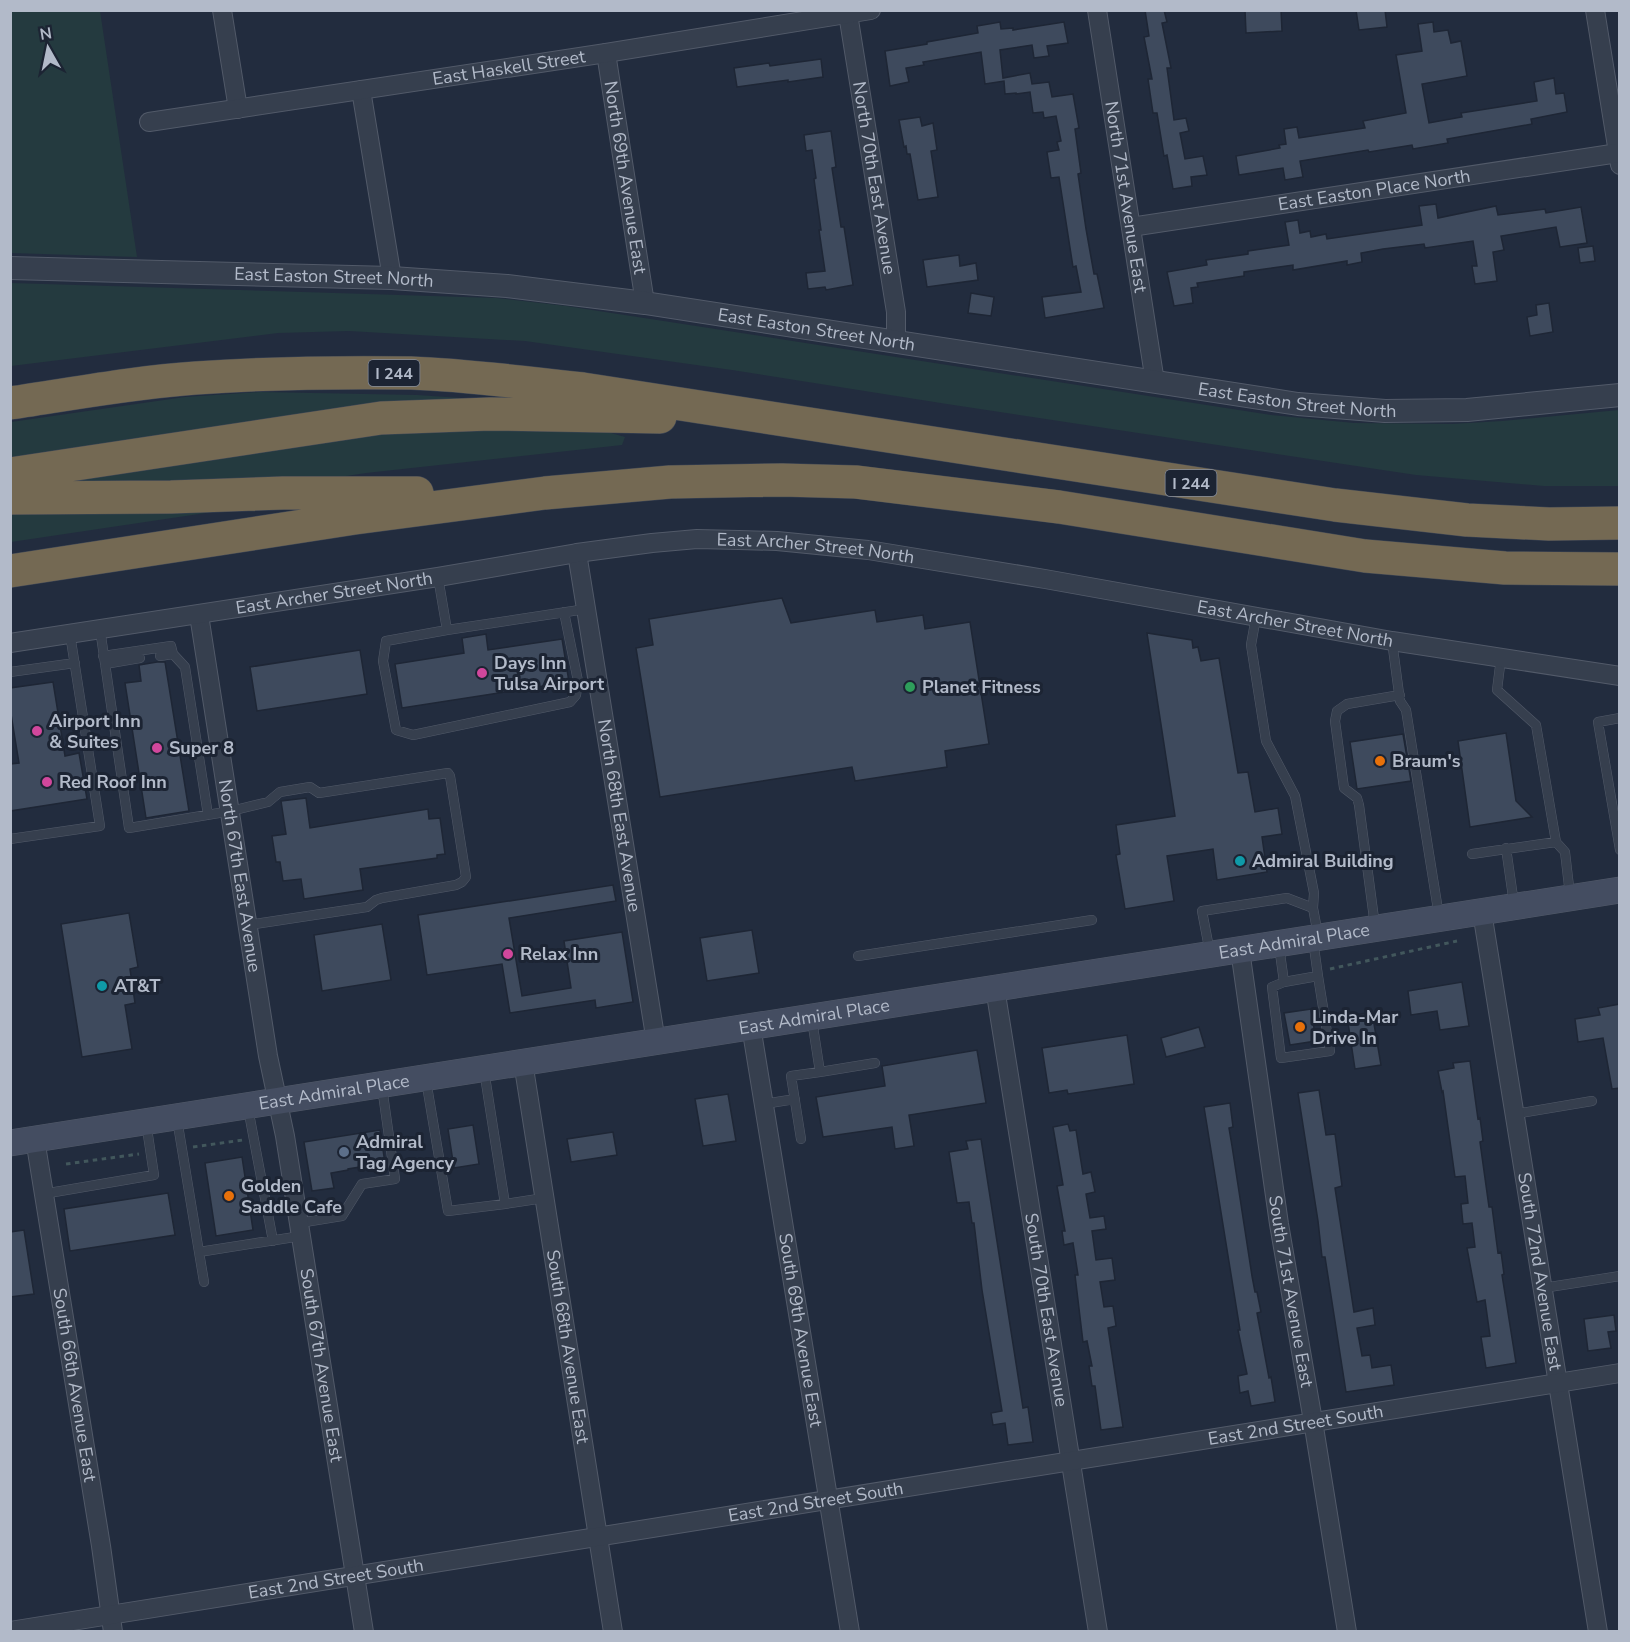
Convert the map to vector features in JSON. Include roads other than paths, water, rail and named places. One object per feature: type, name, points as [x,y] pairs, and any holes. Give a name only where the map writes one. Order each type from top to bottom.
[{"type":"highway","name":"I 244","points":[[10,403],[193,378],[281,373],[412,374],[506,380],[583,389],[776,418],[1335,505],[1467,520],[1549,524],[1614,523]]},
{"type":"highway","points":[[10,474],[381,418],[490,414],[776,418]]},
{"type":"highway","points":[[10,570],[344,520],[545,493],[670,482],[782,480],[856,482],[1059,507],[1365,556],[1506,568],[1615,569]]},
{"type":"highway","points":[[10,498],[181,497],[283,493],[545,493]]},
{"type":"main road","name":"East Admiral Place","points":[[23,1141],[1620,890]]},
{"type":"street","points":[[222,10],[238,109]]},
{"type":"street","name":"East Haskell Street","points":[[149,122],[606,53],[871,10]]},
{"type":"street","name":"North 71st Avenue East","points":[[1097,10],[1155,382]]},
{"type":"street","points":[[1595,10],[1618,159]]},
{"type":"street","name":"North 70th East Avenue","points":[[848,14],[896,312],[896,342]]},
{"type":"street","name":"North 69th Avenue East","points":[[606,53],[645,303]]},
{"type":"street","points":[[361,90],[392,278]]},
{"type":"street","name":"East Easton Place North","points":[[1131,227],[1618,159]]},
{"type":"street","name":"East Easton Street North","points":[[10,268],[392,278],[507,286],[645,303],[1298,404],[1385,411],[1467,410],[1620,395]]},
{"type":"street","name":"East Archer Street North","points":[[10,643],[199,615],[577,553],[698,539],[777,541],[868,550],[1392,641],[1620,676]]},
{"type":"street","name":"North 68th East Avenue","points":[[577,553],[656,1042]]},
{"type":"street","name":"North 67th East Avenue","points":[[199,615],[268,1056],[278,1101]]},
{"type":"street","name":"South 72nd Avenue East","points":[[1482,912],[1598,1632]]},
{"type":"street","name":"South 71st Avenue East","points":[[1240,950],[1279,1224],[1347,1632]]},
{"type":"street","name":"South 70th East Avenue","points":[[995,988],[1098,1632]]},
{"type":"street","name":"South 69th Avenue East","points":[[751,1026],[850,1632]]},
{"type":"street","name":"South 68th Avenue East","points":[[523,1062],[613,1632]]},
{"type":"street","name":"South 67th Avenue East","points":[[278,1101],[364,1632]]},
{"type":"street","name":"South 66th Avenue East","points":[[23,1141],[44,1194],[112,1623]]},
{"type":"street","name":"East 2nd Street South","points":[[10,1631],[112,1623],[355,1576],[1620,1373]]},
{"type":"lane","points":[[438,577],[447,630]]},
{"type":"lane","points":[[564,612],[578,681],[576,695],[570,702],[413,735],[396,730],[383,661],[386,641],[447,630],[564,612],[586,609]]},
{"type":"lane","points":[[1256,617],[1251,645],[1266,741],[1296,796],[1314,893],[1318,974],[1329,1051],[1281,1058],[1272,987],[1318,974]]},
{"type":"lane","points":[[100,630],[129,828],[231,811],[268,802],[280,792],[310,787],[319,793],[448,773],[450,776],[465,879],[456,885],[382,898],[367,907],[248,925]]},
{"type":"lane","points":[[10,840],[100,826],[70,634]]},
{"type":"lane","points":[[1392,641],[1400,701],[1406,710],[1440,918]]},
{"type":"lane","points":[[104,660],[171,646],[172,654],[185,667],[208,815]]},
{"type":"lane","points":[[160,656],[172,654]]},
{"type":"lane","points":[[104,660],[140,658]]},
{"type":"lane","points":[[1501,658],[1497,690],[1536,725],[1556,842],[1565,852],[1570,898]]},
{"type":"lane","points":[[10,672],[75,663]]},
{"type":"lane","points":[[189,691],[211,687]]},
{"type":"lane","points":[[1375,928],[1359,805],[1357,798],[1344,788],[1335,722],[1337,711],[1347,704],[1400,695]]},
{"type":"lane","points":[[1620,718],[1598,722],[1620,850]]},
{"type":"lane","points":[[1472,854],[1556,842]]},
{"type":"lane","points":[[1506,849],[1514,907]]},
{"type":"lane","points":[[1210,955],[1202,910],[1287,898],[1313,908]]},
{"type":"lane","points":[[858,956],[1092,920]]},
{"type":"lane","points":[[1278,944],[1284,982]]},
{"type":"lane","points":[[811,1017],[820,1071]]},
{"type":"lane","points":[[801,1139],[791,1076],[875,1063]]},
{"type":"lane","points":[[483,1069],[505,1204]]},
{"type":"lane","points":[[426,1078],[448,1211],[544,1198]]},
{"type":"lane","points":[[199,1252],[273,1241],[300,1229],[342,1216],[362,1184],[395,1179],[381,1085]]},
{"type":"lane","points":[[764,1104],[795,1099]]},
{"type":"lane","points":[[1515,1114],[1592,1101]]},
{"type":"lane","points":[[248,1106],[273,1241]]},
{"type":"lane","points":[[176,1117],[204,1282]]},
{"type":"lane","points":[[44,1194],[154,1175],[146,1121]]},
{"type":"lane","points":[[1543,1288],[1620,1276]]},
{"type":"place","name":"Days Inn Tulsa Airport","points":[[482,673]]},
{"type":"place","name":"Planet Fitness","points":[[910,687]]},
{"type":"place","name":"Airport Inn & Suites","points":[[37,731]]},
{"type":"place","name":"Super 8","points":[[157,748]]},
{"type":"place","name":"Braum's","points":[[1380,761]]},
{"type":"place","name":"Red Roof Inn","points":[[47,782]]},
{"type":"place","name":"Admiral Building","points":[[1240,861]]},
{"type":"place","name":"Relax Inn","points":[[508,954]]},
{"type":"place","name":"AT&T","points":[[102,986]]},
{"type":"place","name":"Linda-Mar Drive In","points":[[1300,1027]]},
{"type":"place","name":"Admiral Tag Agency","points":[[344,1152]]},
{"type":"place","name":"Golden Saddle Cafe","points":[[229,1196]]}]
